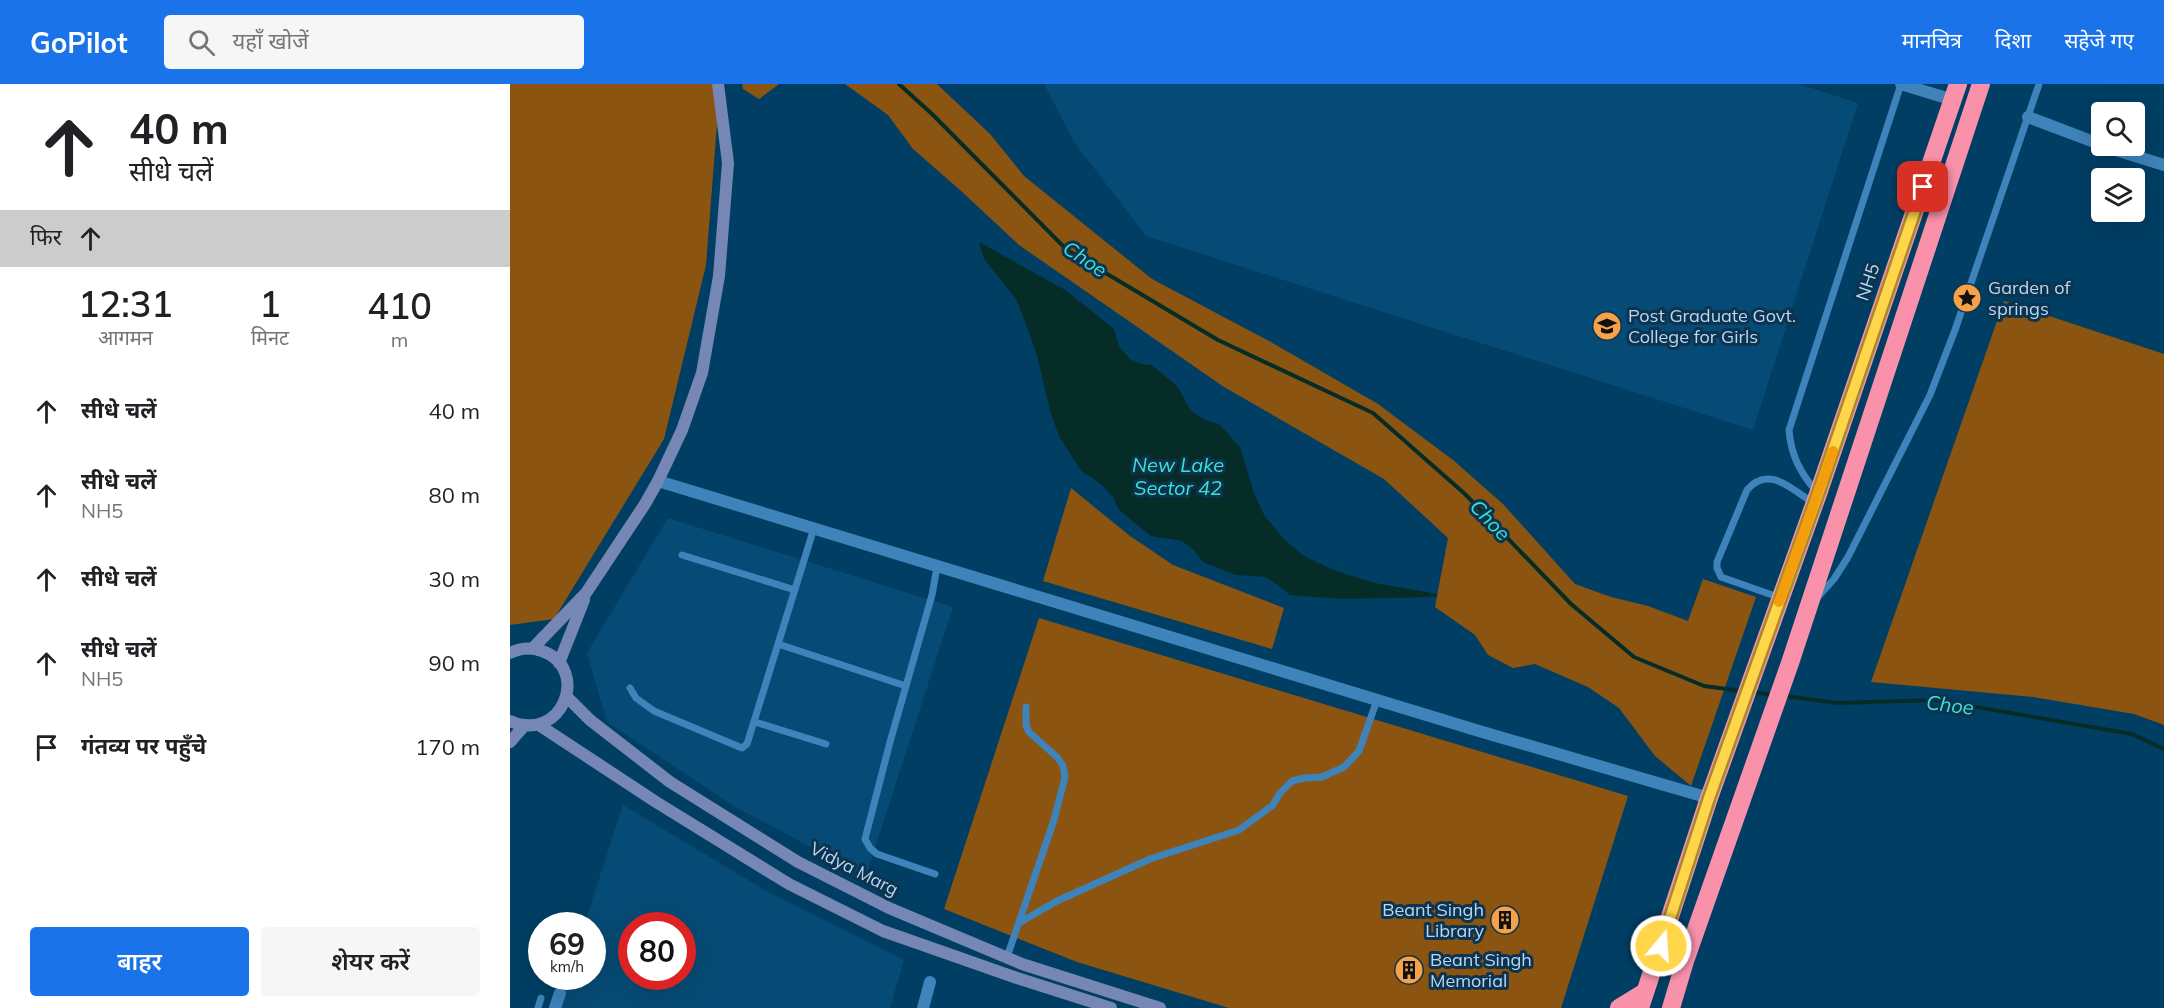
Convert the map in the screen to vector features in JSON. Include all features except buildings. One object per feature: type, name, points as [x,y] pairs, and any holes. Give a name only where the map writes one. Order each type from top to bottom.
[{"type":"highway","points":[[1671,1008],[1685,961],[1790,663],[1981,84]]},
{"type":"highway","name":"NH5","points":[[1643,1000],[1709,798],[1816,499],[1956,92]]},
{"type":"highway","points":[[1620,1008],[1643,1000]]},
{"type":"main road","points":[[533,648],[586,593],[658,482],[682,430],[702,373],[719,276],[728,163],[718,84]]},
{"type":"main road","points":[[560,663],[586,593]]},
{"type":"main road","points":[[510,721],[524,726],[540,725],[553,718],[567,697],[567,679],[560,663],[549,653],[533,648],[512,650]]},
{"type":"main road","name":"Vidya Marg","points":[[567,697],[590,720],[670,782],[798,862],[889,908],[1007,957],[1160,1008]]},
{"type":"main road","points":[[540,725],[656,802],[789,884],[873,925],[1017,978],[1111,1008]]},
{"type":"main road","points":[[510,742],[524,726]]},
{"type":"street","points":[[1901,84],[1956,92]]},
{"type":"street","points":[[2028,117],[2091,141]]},
{"type":"street","points":[[2136,156],[2164,165]]},
{"type":"street","points":[[658,482],[1709,798]]},
{"type":"street","points":[[923,1008],[930,982]]},
{"type":"street","points":[[555,1008],[560,993]]},
{"type":"lane","points":[[1816,499],[1795,461],[1789,430],[1901,84]]},
{"type":"lane","points":[[1807,609],[1834,579],[1848,557],[1930,395],[2039,84]]},
{"type":"lane","points":[[1781,598],[1721,577],[1717,562],[1747,490],[1760,478],[1771,479],[1816,499]]},
{"type":"lane","points":[[630,688],[636,698],[654,711],[742,748],[750,739],[814,528]]},
{"type":"lane","points":[[682,555],[795,590]]},
{"type":"lane","points":[[935,874],[877,854],[865,839],[932,595],[937,567]]},
{"type":"lane","points":[[778,644],[906,686]]},
{"type":"lane","points":[[1019,923],[1057,901],[1150,858],[1239,830],[1273,805],[1292,781],[1322,777],[1344,767],[1359,751],[1377,700]]},
{"type":"lane","points":[[1007,957],[1054,820],[1065,777],[1063,766],[1058,758],[1029,732],[1026,725],[1026,707]]},
{"type":"lane","points":[[755,722],[826,744]]},
{"type":"lane","points":[[538,1008],[541,998]]},
{"type":"shaded area","points":[[510,84],[714,84],[717,124],[706,265],[664,439],[554,619],[510,625]]},
{"type":"shaded area","points":[[742,84],[779,84],[759,99],[743,89]]},
{"type":"shaded area","points":[[845,84],[937,84],[990,134],[1024,176],[1152,279],[1269,341],[1378,404],[1453,460],[1503,504],[1575,584],[1611,597],[1648,606],[1688,621],[1703,579],[1756,597],[1691,786],[1655,756],[1619,708],[1588,687],[1535,664],[1513,668],[1488,655],[1475,635],[1435,607],[1448,538],[1384,479],[1224,387],[1019,245],[913,149],[888,115]]},
{"type":"shaded area","name":"Post Graduate Govt. College for Girls","points":[[1044,84],[1799,84],[1858,103],[1753,430],[1146,236],[1074,142]]},
{"type":"shaded area","points":[[2004,301],[2164,354],[2164,725],[2134,714],[2033,697],[1871,682]]},
{"type":"shaded area","points":[[1071,488],[1130,536],[1173,565],[1284,608],[1272,649],[1043,581]]},
{"type":"shaded area","points":[[668,518],[953,607],[866,876],[735,807],[607,722],[587,653]]},
{"type":"shaded area","points":[[1039,618],[1628,796],[1561,1008],[1229,1008],[1077,962],[944,909]]},
{"type":"shaded area","points":[[623,805],[768,892],[904,960],[890,1008],[558,1008],[564,990],[606,990],[606,912],[588,912]]},
{"type":"water","name":"New Lake Sector 42","points":[[979,242],[1065,290],[1114,329],[1119,346],[1130,359],[1141,364],[1152,365],[1177,386],[1191,411],[1205,420],[1219,424],[1240,447],[1254,493],[1264,515],[1284,539],[1304,556],[1333,570],[1375,583],[1437,594],[1437,597],[1342,599],[1290,595],[1265,577],[1236,575],[1203,562],[1194,550],[1182,541],[1151,536],[1119,510],[1113,497],[1103,486],[1082,472],[1060,438],[1051,414],[1036,352],[1016,299],[984,259]]},
{"type":"waterway","name":"Choe","points":[[899,84],[932,114],[1067,250],[1218,340],[1373,413],[1465,494],[1571,604],[1634,657],[1704,686],[1742,691]]},
{"type":"waterway","name":"Choe","points":[[1753,692],[1772,695]]},
{"type":"waterway","name":"Choe","points":[[1785,696],[1837,703],[1935,700],[2132,734],[2164,749]]},
{"type":"slow traffic","points":[[1779,602],[1833,451]]},
{"type":"place","name":"Garden of springs","points":[[1967,298]]},
{"type":"place","name":"Post Graduate Govt. College for Girls","points":[[1607,326]]},
{"type":"place","name":"Beant Singh Library","points":[[1505,920]]},
{"type":"place","name":"Beant Singh Memorial","points":[[1409,970]]},
{"type":"route","points":[[1661,946],[1709,798],[1818,494],[1923,187]]}]
